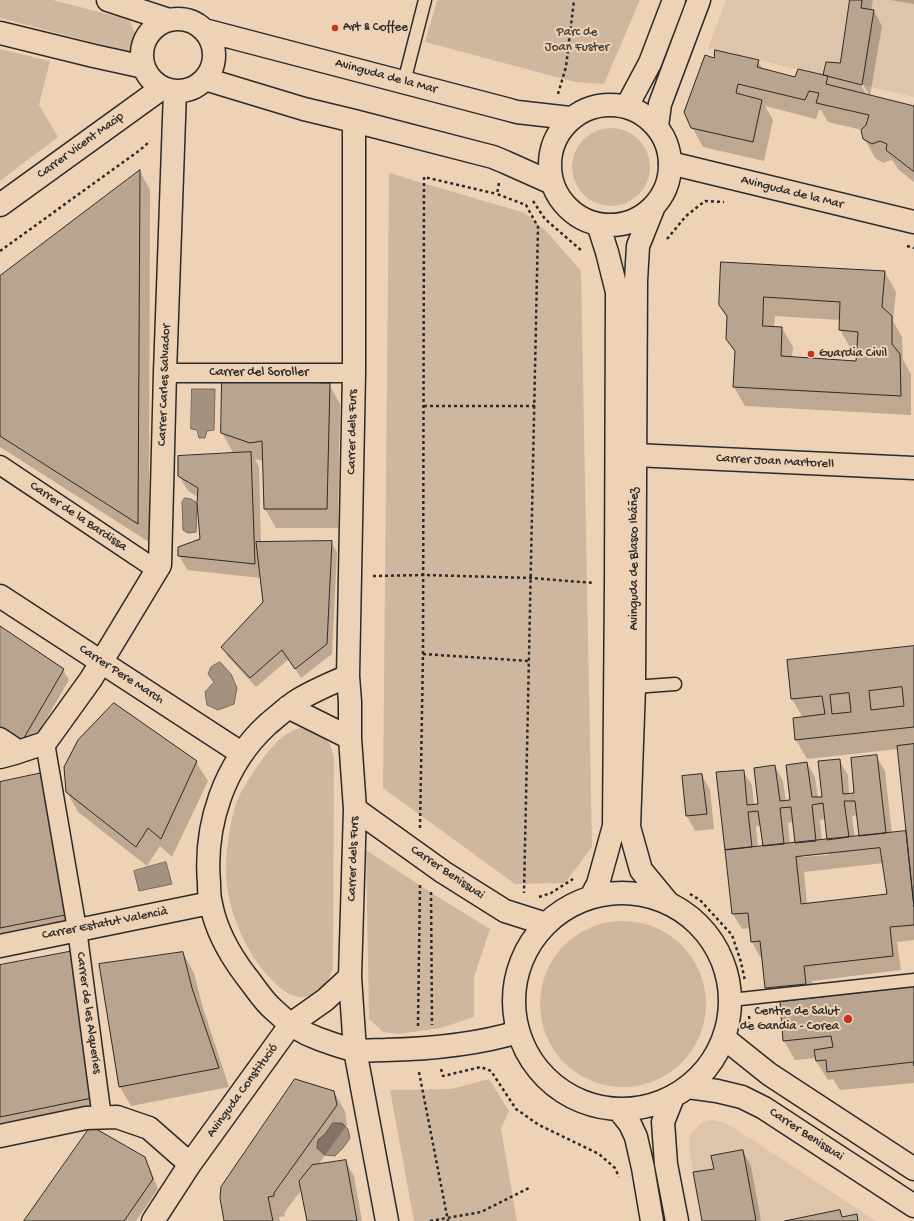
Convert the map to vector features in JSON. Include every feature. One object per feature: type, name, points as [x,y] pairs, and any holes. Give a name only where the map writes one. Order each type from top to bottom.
[{"type":"street","points":[[108,0],[169,20]]},
{"type":"street","points":[[627,106],[650,63],[674,0]]},
{"type":"street","points":[[657,126],[660,104],[699,0]]},
{"type":"street","points":[[182,19],[194,22],[204,30],[214,49],[214,60],[211,70],[205,79],[199,85],[183,91],[169,89],[154,82],[144,67],[142,50],[144,42],[154,28],[169,20],[182,19]]},
{"type":"street","name":"Avinguda de la Mar","points":[[204,30],[517,112],[570,118]]},
{"type":"street","points":[[0,33],[144,67]]},
{"type":"street","points":[[205,79],[304,109],[493,158],[552,183]]},
{"type":"street","name":"Carrer Carles Salvador","points":[[45,743],[102,663],[160,565],[174,120],[169,89]]},
{"type":"street","name":"Carrer Vicent Macip","points":[[0,205],[169,89]]},
{"type":"street","points":[[607,104],[627,106],[638,111],[657,126],[666,143],[670,163],[669,179],[663,193],[654,206],[642,216],[628,223],[613,225],[598,224],[583,219],[570,210],[559,198],[552,183],[549,166],[552,148],[559,132],[570,118],[587,108],[607,104]]},
{"type":"street","name":"Carrer dels Furs","points":[[354,121],[354,373],[348,676],[350,738],[355,809],[350,977],[355,1050],[387,1221]]},
{"type":"street","name":"Avinguda de la Mar","points":[[670,163],[914,222]]},
{"type":"street","name":"Avinguda de Blasco Ibáñez","points":[[654,206],[638,246],[636,281],[634,687],[629,827],[641,870],[669,904]]},
{"type":"street","name":"Avinguda de Blasco Ibáñez","points":[[591,897],[598,884],[614,826],[617,292],[598,224]]},
{"type":"street","name":"Carrer del Soroller","points":[[165,373],[354,373]]},
{"type":"street","name":"Carrer Joan Martorell","points":[[635,455],[914,468]]},
{"type":"street","name":"Carrer de la Bardissa","points":[[0,465],[156,570]]},
{"type":"street","name":"Carrer Pere March","points":[[0,596],[241,753]]},
{"type":"street","points":[[348,676],[300,699],[288,707],[268,725],[241,753],[221,794],[214,816],[209,847],[208,870],[210,903],[218,927],[226,944],[243,971],[273,1010],[291,1024],[317,1039],[355,1050],[418,1050],[496,1039],[518,1032]]},
{"type":"street","points":[[288,707],[350,738]]},
{"type":"street","points":[[0,737],[21,751]]},
{"type":"street","points":[[0,757],[45,743]]},
{"type":"street","name":"Carrer de les Alqueries","points":[[45,743],[76,929],[102,1118]]},
{"type":"street","name":"Carrer Benissuai","points":[[355,809],[443,872],[505,911],[524,907],[546,924]]},
{"type":"street","points":[[677,1221],[666,1164],[663,1122],[681,1092],[711,1063],[724,1038],[730,1015],[731,1000],[724,965],[711,940],[692,919],[669,904],[644,895],[618,893],[591,897],[567,908],[546,924],[528,947],[517,974],[514,1003],[518,1032],[533,1062],[556,1087],[586,1103],[619,1110],[647,1107],[681,1092]]},
{"type":"street","name":"Carrer Estatut Valencià","points":[[0,946],[76,929],[210,903]]},
{"type":"street","name":"Avinguda Constitució","points":[[153,1221],[169,1212],[190,1164],[291,1024],[326,1000],[350,977]]},
{"type":"street","points":[[724,1038],[769,1074],[914,1169]]},
{"type":"street","name":"Carrer Benissuai","points":[[681,1092],[717,1091],[742,1097],[764,1108],[914,1206]]},
{"type":"street","points":[[619,1110],[630,1124],[636,1137],[652,1221]]},
{"type":"street","points":[[0,1136],[86,1118],[117,1117],[149,1128],[190,1164]]},
{"type":"lane","points":[[404,82],[425,0]]},
{"type":"lane","points":[[634,687],[675,684]]},
{"type":"lane","points":[[731,1000],[914,980]]},
{"type":"path","points":[[557,95],[566,67],[574,0]]},
{"type":"path","points":[[0,251],[140,150],[174,120]]},
{"type":"path","points":[[420,832],[423,654],[424,177],[497,194],[526,205],[538,227],[524,907]]},
{"type":"path","points":[[497,194],[499,181]]},
{"type":"path","points":[[532,198],[545,220],[582,252]]},
{"type":"path","points":[[662,236],[667,239],[686,216],[705,201],[727,202]]},
{"type":"path","points":[[900,244],[914,248]]},
{"type":"path","points":[[424,406],[534,406]]},
{"type":"path","points":[[350,576],[423,575],[531,578],[595,584],[595,576]]},
{"type":"path","points":[[423,654],[529,661]]},
{"type":"path","points":[[443,872],[431,885],[433,1034],[443,1076],[480,1067],[491,1071],[516,1109],[539,1125],[598,1154],[615,1168],[619,1176],[620,1184]]},
{"type":"path","points":[[524,907],[535,898],[551,893],[575,878]]},
{"type":"path","points":[[430,1221],[481,1212],[531,1187]]},
{"type":"shaded area","points":[[726,0],[914,0],[914,97],[708,48]]},
{"type":"shaded area","points":[[192,389],[215,389],[214,430],[207,431],[205,438],[199,438],[197,430],[191,429]]},
{"type":"shaded area","points":[[185,498],[191,499],[197,503],[196,532],[188,533],[183,530],[182,502]]},
{"type":"shaded area","points":[[220,662],[231,674],[237,688],[234,704],[218,710],[207,705],[205,692],[214,682],[208,674],[211,667]]},
{"type":"shaded area","points":[[166,862],[172,884],[139,891],[134,871]]},
{"type":"shaded area","points":[[713,1120],[723,1122],[734,1128],[876,1221],[702,1221],[689,1149],[689,1138],[694,1130],[703,1122]]},
{"type":"shaded area","points":[[333,1123],[342,1123],[348,1129],[350,1138],[335,1156],[325,1155],[317,1148],[318,1140],[325,1134]]},
{"type":"green space","points":[[0,0],[53,0],[130,20],[135,34],[130,52],[0,18]]},
{"type":"green space","name":"Parc de Joan Fuster","points":[[437,0],[640,0],[604,84],[575,82],[425,42]]},
{"type":"green space","points":[[0,49],[50,61],[39,105],[58,137],[0,181]]},
{"type":"green space","points":[[611,128],[626,131],[639,139],[647,152],[650,167],[647,182],[639,195],[626,203],[611,206],[596,203],[583,195],[575,182],[572,167],[575,152],[583,139],[596,131]]},
{"type":"green space","points":[[389,173],[525,213],[547,232],[581,271],[592,847],[565,883],[515,884],[383,788]]},
{"type":"green space","points":[[300,728],[313,731],[323,736],[330,745],[334,758],[333,968],[330,977],[322,989],[314,994],[304,997],[294,996],[282,989],[264,972],[256,960],[235,920],[226,877],[226,858],[229,836],[233,814],[239,796],[256,768],[275,744],[286,734]]},
{"type":"green space","points":[[366,850],[490,929],[474,977],[474,1017],[441,1028],[398,1034],[383,1032],[369,1019]]},
{"type":"green space","points":[[623,921],[647,925],[662,931],[675,940],[687,952],[696,965],[702,980],[706,1004],[702,1028],[696,1043],[687,1056],[675,1068],[662,1077],[647,1083],[623,1087],[599,1083],[584,1077],[571,1068],[559,1056],[550,1043],[544,1028],[540,1004],[544,980],[550,965],[559,952],[571,940],[584,931],[599,925]]},
{"type":"green space","points":[[489,1079],[509,1111],[501,1129],[517,1221],[414,1221],[390,1090],[451,1089]]},
{"type":"building","points":[[850,0],[862,0],[861,8],[874,10],[862,85],[823,75],[826,62],[840,63]]},
{"type":"building","points":[[715,50],[759,60],[757,67],[795,77],[798,69],[828,76],[826,84],[914,106],[914,171],[886,150],[887,144],[880,141],[872,144],[863,139],[861,130],[866,125],[869,115],[816,103],[819,93],[809,91],[805,100],[738,84],[736,93],[762,100],[753,142],[691,128],[684,112],[705,55],[714,58]]},
{"type":"building","points":[[140,170],[138,524],[0,436],[0,276]]},
{"type":"building","points":[[721,262],[885,271],[882,307],[892,316],[892,344],[900,354],[901,396],[733,387],[735,351],[726,339],[727,316],[719,305]],"holes":[[[764,297],[840,302],[839,330],[858,332],[856,361],[781,356],[782,327],[763,326]]]},
{"type":"building","points":[[222,380],[330,383],[327,509],[264,509],[262,441],[250,443],[221,433]]},
{"type":"building","points":[[251,452],[255,564],[178,556],[178,547],[200,539],[197,503],[198,488],[178,476],[178,456]]},
{"type":"building","points":[[332,541],[327,644],[295,669],[282,650],[250,678],[221,647],[263,602],[256,542]]},
{"type":"building","points":[[0,626],[64,669],[21,743],[0,729]]},
{"type":"building","points":[[914,646],[914,727],[795,740],[793,718],[825,714],[822,696],[791,699],[787,660]],"holes":[[[902,687],[904,706],[871,710],[869,691]],[[849,693],[851,712],[832,714],[830,695]]]},
{"type":"building","points":[[114,703],[197,761],[161,839],[148,828],[136,847],[66,792],[64,767],[78,740]]},
{"type":"building","points":[[914,744],[914,907],[897,746]]},
{"type":"building","points":[[877,755],[886,833],[859,836],[855,801],[844,801],[849,837],[827,840],[823,803],[812,805],[816,841],[795,843],[791,807],[780,808],[784,844],[763,846],[758,811],[748,812],[752,847],[725,850],[716,772],[744,770],[747,805],[758,804],[754,768],[775,765],[780,801],[790,800],[786,765],[807,762],[812,797],[822,797],[818,761],[840,759],[843,794],[854,793],[851,758]]},
{"type":"building","points":[[42,773],[65,915],[0,928],[0,782]]},
{"type":"building","points":[[702,774],[707,814],[686,816],[682,776]]},
{"type":"building","points":[[906,831],[914,907],[914,925],[890,927],[893,956],[804,966],[806,984],[765,988],[760,941],[751,942],[748,913],[732,914],[725,850]],"holes":[[[880,848],[887,894],[801,904],[796,857]]]},
{"type":"building","points":[[79,950],[92,1098],[0,1117],[0,965]]},
{"type":"building","points":[[183,952],[192,988],[219,1068],[119,1087],[99,964]]},
{"type":"building","name":"Centre de Salut de Gandia - Corea","points":[[914,987],[914,1066],[913,1062],[827,1072],[826,1060],[816,1061],[814,1050],[833,1047],[831,1036],[783,1041],[780,1002]]},
{"type":"building","points":[[295,1079],[334,1091],[337,1105],[274,1193],[274,1196],[268,1197],[273,1221],[224,1221],[220,1198],[221,1187]]},
{"type":"building","points":[[91,1126],[145,1157],[153,1179],[124,1221],[24,1221]]},
{"type":"building","points":[[743,1150],[756,1221],[702,1221],[693,1172],[714,1169],[711,1156]]},
{"type":"building","points":[[346,1160],[357,1221],[307,1221],[299,1181],[312,1165]]},
{"type":"building","points":[[840,1210],[842,1217],[857,1214],[858,1221],[785,1221]]},
{"type":"place","name":"Art & Coffee","points":[[335,28]]},
{"type":"place","name":"Guardia Civil","points":[[811,354]]},
{"type":"place","name":"Centre de Salut de Gandia - Corea","points":[[848,1019]]}]
